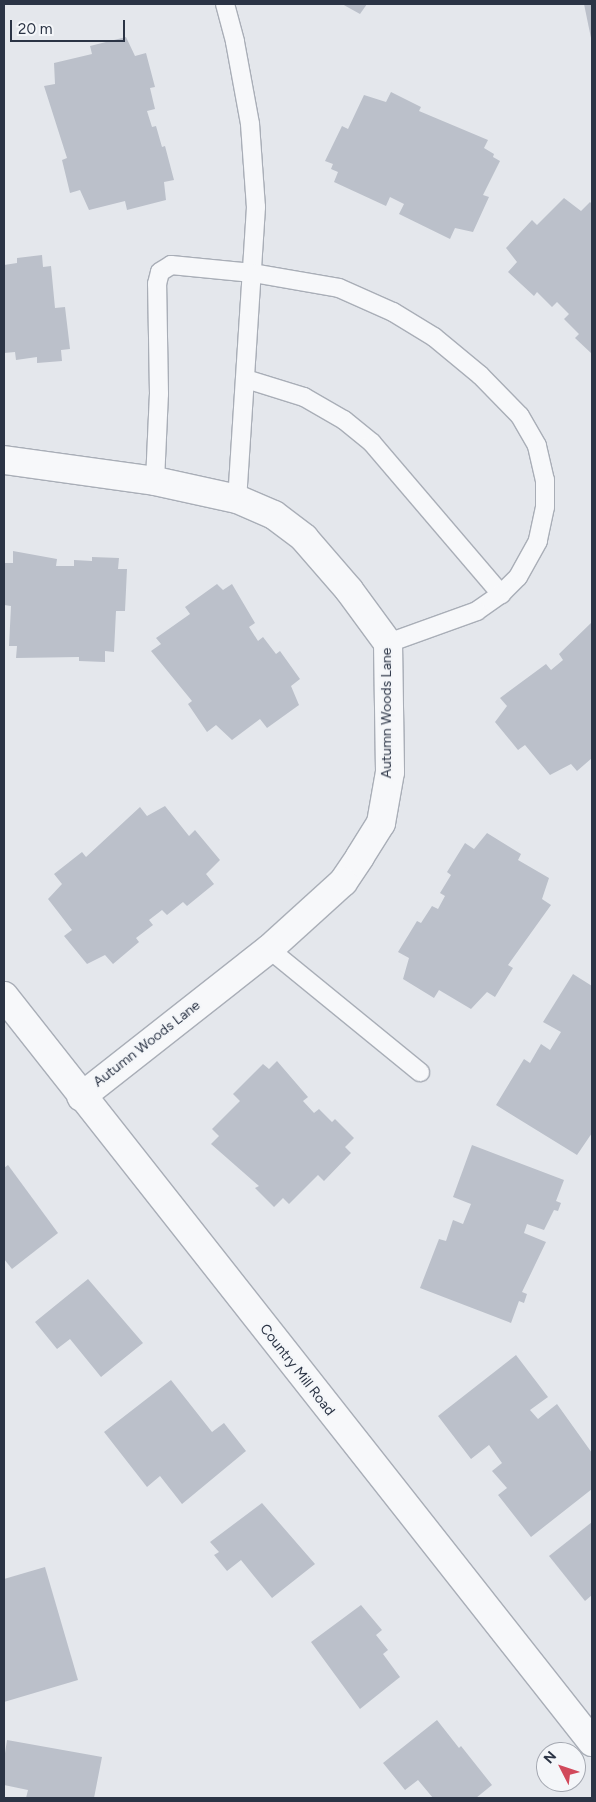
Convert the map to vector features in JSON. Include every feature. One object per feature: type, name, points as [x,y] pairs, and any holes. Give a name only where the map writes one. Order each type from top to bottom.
[{"type":"street","name":"Autumn Woods Lane","points":[[4,460],[155,480],[237,499],[274,515],[304,538],[349,590],[388,643],[390,772],[380,823],[343,882],[269,949],[81,1096]]},
{"type":"street","name":"Country Mill Road","points":[[4,996],[592,1742]]},
{"type":"lane","points":[[225,4],[235,42],[250,124],[256,207],[237,499]]},
{"type":"lane","points":[[155,480],[159,394],[158,284],[160,272],[171,265],[253,272],[340,288],[393,312],[434,337],[465,362],[520,416],[537,446],[545,480],[545,507],[538,541],[518,577],[501,594],[477,611],[388,643]]},
{"type":"lane","points":[[246,379],[304,397],[352,426],[372,443],[501,594]]},
{"type":"lane","points":[[269,949],[420,1072]]},
{"type":"building","points":[[342,4],[367,4],[360,14]]},
{"type":"building","points":[[584,4],[592,4],[592,38],[591,38]]},
{"type":"building","points":[[126,37],[135,56],[146,53],[155,87],[150,88],[155,109],[147,111],[152,127],[156,126],[162,147],[165,146],[174,180],[164,182],[166,200],[127,210],[125,201],[89,210],[80,190],[70,193],[62,160],[67,158],[44,86],[55,84],[54,63],[92,54],[90,46]]},
{"type":"building","points":[[391,92],[421,107],[419,111],[488,140],[484,148],[494,154],[493,157],[500,161],[483,195],[489,197],[473,232],[455,228],[450,239],[399,214],[404,204],[390,197],[386,206],[334,182],[338,172],[331,169],[333,164],[325,161],[342,126],[348,129],[364,95],[386,102]]},
{"type":"building","points":[[564,198],[581,211],[590,202],[592,204],[592,354],[575,338],[579,334],[564,319],[569,314],[557,302],[552,307],[537,292],[534,296],[508,272],[517,262],[506,248],[532,220],[537,225]]},
{"type":"building","points":[[42,255],[43,267],[51,266],[55,308],[65,307],[70,349],[61,350],[62,361],[37,363],[37,357],[16,360],[15,352],[4,353],[4,265],[17,263],[17,258]]},
{"type":"building","points":[[13,551],[57,559],[56,566],[74,566],[74,560],[92,561],[92,557],[119,558],[118,569],[127,569],[125,611],[116,611],[114,652],[105,651],[105,662],[79,661],[79,657],[16,658],[17,646],[9,646],[11,606],[4,605],[4,563],[13,563]]},
{"type":"building","points":[[217,584],[223,590],[232,584],[255,623],[249,627],[258,641],[263,637],[276,654],[280,651],[300,679],[291,686],[299,705],[267,728],[260,719],[232,740],[216,725],[207,732],[188,704],[192,701],[151,651],[161,644],[156,638],[190,614],[185,607]]},
{"type":"building","points":[[592,622],[592,758],[577,771],[571,764],[550,775],[525,745],[518,750],[495,722],[507,706],[500,698],[546,664],[551,670],[563,660],[559,654]]},
{"type":"building","points":[[165,806],[189,836],[195,830],[220,860],[206,874],[214,884],[187,906],[183,902],[167,915],[162,910],[149,920],[153,925],[136,938],[139,942],[113,964],[105,955],[87,964],[64,936],[72,930],[48,899],[62,884],[54,874],[82,852],[86,857],[140,807],[147,816]]},
{"type":"building","points":[[487,833],[521,854],[518,860],[549,878],[542,899],[551,905],[508,965],[513,968],[495,997],[487,992],[471,1009],[439,990],[434,998],[403,979],[409,958],[398,952],[417,921],[421,923],[432,906],[438,909],[445,896],[440,893],[451,875],[447,872],[465,843],[474,849]]},
{"type":"building","points":[[573,974],[592,986],[592,1133],[577,1155],[496,1105],[524,1059],[530,1063],[541,1044],[550,1050],[561,1032],[543,1022]]},
{"type":"building","points":[[277,1061],[308,1097],[303,1101],[314,1113],[319,1109],[332,1122],[335,1119],[354,1138],[345,1147],[351,1153],[324,1181],[318,1175],[289,1204],[283,1198],[274,1207],[255,1188],[259,1186],[211,1144],[219,1136],[212,1129],[240,1101],[233,1094],[263,1064],[269,1069]]},
{"type":"building","points":[[472,1145],[564,1180],[556,1201],[561,1203],[558,1211],[554,1210],[544,1230],[527,1224],[524,1233],[546,1242],[522,1292],[527,1294],[524,1303],[519,1301],[511,1323],[420,1288],[439,1239],[446,1241],[453,1220],[463,1224],[471,1204],[453,1197]]},
{"type":"building","points":[[8,1165],[58,1233],[12,1269],[4,1259],[4,1168]]},
{"type":"building","points":[[88,1279],[143,1343],[101,1377],[70,1339],[57,1349],[35,1322]]},
{"type":"building","points":[[516,1355],[548,1397],[530,1410],[538,1419],[557,1404],[592,1453],[592,1489],[531,1537],[498,1495],[507,1488],[492,1471],[502,1463],[489,1445],[471,1459],[438,1416]]},
{"type":"building","points":[[171,1380],[212,1432],[224,1423],[246,1451],[182,1504],[160,1476],[147,1487],[104,1432]]},
{"type":"building","points":[[262,1503],[315,1564],[272,1598],[241,1560],[227,1571],[214,1555],[219,1552],[210,1542]]},
{"type":"building","points":[[592,1522],[592,1595],[585,1601],[549,1556]]},
{"type":"building","points":[[45,1567],[78,1680],[4,1702],[4,1579]]},
{"type":"building","points":[[361,1605],[382,1630],[376,1635],[388,1650],[383,1654],[400,1677],[360,1709],[311,1642]]},
{"type":"building","points":[[437,1720],[459,1748],[461,1746],[492,1785],[476,1798],[433,1798],[418,1780],[405,1790],[383,1763]]},
{"type":"building","points":[[7,1740],[102,1757],[94,1798],[26,1798],[28,1790],[4,1785],[4,1760]]}]
